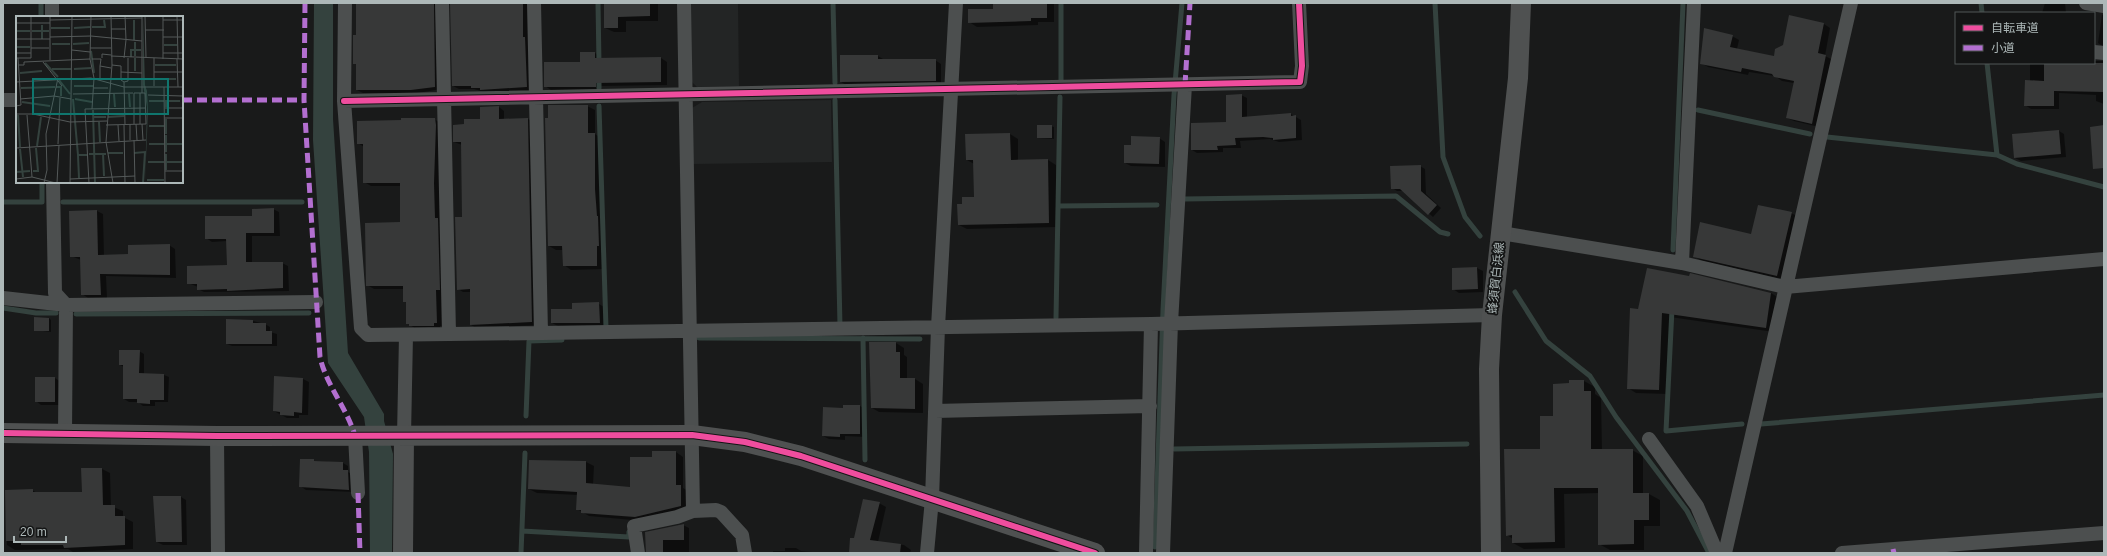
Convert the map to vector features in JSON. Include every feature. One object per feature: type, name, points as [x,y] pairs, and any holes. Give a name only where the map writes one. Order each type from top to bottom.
[{"type":"street","points":[[52,3],[52,16]]},
{"type":"street","points":[[345,3],[344,101],[361,328],[368,335],[690,332],[1492,315]]},
{"type":"street","points":[[442,3],[449,334]]},
{"type":"street","points":[[534,3],[541,333]]},
{"type":"street","points":[[684,3],[694,511]]},
{"type":"street","points":[[927,553],[932,499],[938,327],[956,3]]},
{"type":"street","points":[[344,101],[1300,82],[1302,66],[1299,3]]},
{"type":"street","name":"蜂須賀白浜線","points":[[1491,553],[1489,369],[1492,315],[1518,78],[1521,3]]},
{"type":"street","points":[[1682,263],[1694,3]]},
{"type":"street","points":[[1725,553],[1851,3]]},
{"type":"street","points":[[2086,3],[2104,6]]},
{"type":"street","points":[[1146,553],[1150,406],[1162,323],[1179,85]]},
{"type":"street","points":[[3,100],[16,100]]},
{"type":"street","points":[[53,183],[55,293],[66,305],[65,434]]},
{"type":"street","points":[[1501,233],[1682,263],[1785,287],[2104,258]]},
{"type":"street","points":[[3,298],[66,305],[316,302]]},
{"type":"street","points":[[1162,323],[1163,553]]},
{"type":"street","points":[[403,553],[398,436],[406,334]]},
{"type":"street","points":[[935,411],[1150,406]]},
{"type":"street","points":[[3,433],[217,436],[692,435],[745,442],[801,456],[932,499],[1071,550],[1095,553]]},
{"type":"street","points":[[217,436],[218,553]]},
{"type":"street","points":[[355,436],[358,493]]},
{"type":"street","points":[[1650,439],[1697,506],[1717,553]]},
{"type":"street","points":[[638,553],[634,526],[677,517],[694,511],[716,510],[721,512],[742,535],[745,553]]},
{"type":"street","points":[[1842,553],[2104,533]]},
{"type":"shaded area","points":[[314,3],[333,3],[333,119],[348,353],[384,414],[384,421],[393,454],[392,553],[370,553],[369,452],[364,417],[328,363],[313,140]]},
{"type":"shaded area","points":[[691,3],[738,3],[739,86],[697,87],[690,80]]},
{"type":"shaded area","points":[[831,100],[832,162],[693,164],[692,108],[702,102]]},
{"type":"building","points":[[356,3],[434,3],[435,87],[411,90],[356,90],[356,64],[353,64],[353,35],[356,35]]},
{"type":"building","points":[[450,3],[523,3],[523,37],[525,37],[527,87],[480,90],[480,88],[471,88],[471,86],[452,86]]},
{"type":"building","points":[[604,3],[650,3],[650,16],[618,17],[618,28],[604,28]]},
{"type":"building","points":[[993,3],[1047,3],[1047,18],[1031,18],[1031,21],[968,23],[968,9],[993,9]]},
{"type":"building","points":[[1789,15],[1824,23],[1818,53],[1826,55],[1812,124],[1786,118],[1794,81],[1774,77],[1772,74],[1742,68],[1741,72],[1700,64],[1704,28],[1733,35],[1730,47],[1774,56],[1775,49],[1783,45]]},
{"type":"building","points":[[580,52],[595,52],[595,58],[661,57],[661,82],[596,83],[596,87],[544,87],[544,62],[580,62]]},
{"type":"building","points":[[840,55],[878,55],[878,59],[936,59],[936,81],[840,82]]},
{"type":"building","points":[[2104,63],[2104,92],[2054,91],[2054,106],[2024,106],[2025,80],[2044,81],[2044,64]]},
{"type":"building","points":[[1242,94],[1242,117],[1291,113],[1291,116],[1296,115],[1296,138],[1273,140],[1273,138],[1263,137],[1235,138],[1236,145],[1217,146],[1218,150],[1191,150],[1191,123],[1226,122],[1226,95]]},
{"type":"building","points":[[548,105],[588,105],[588,133],[595,133],[595,189],[599,246],[597,246],[597,266],[563,266],[562,246],[548,246],[545,118],[548,118]]},
{"type":"building","points":[[499,106],[499,119],[528,118],[532,322],[470,325],[470,289],[457,290],[455,217],[462,217],[461,142],[453,142],[453,125],[464,124],[464,119],[480,119],[480,107]]},
{"type":"building","points":[[401,118],[435,118],[435,218],[438,218],[440,290],[436,290],[437,323],[434,323],[434,326],[409,326],[409,324],[406,324],[406,302],[403,302],[403,286],[366,286],[365,223],[400,222],[400,183],[363,183],[363,144],[357,144],[357,121],[401,120]]},
{"type":"building","points":[[1037,125],[1052,125],[1052,138],[1037,138]]},
{"type":"building","points":[[2104,125],[2104,168],[2093,169],[2090,127]]},
{"type":"building","points":[[2059,130],[2061,154],[2014,158],[2012,134]]},
{"type":"building","points":[[1010,133],[1011,160],[1048,159],[1049,223],[958,225],[957,204],[962,204],[962,197],[974,197],[973,160],[966,160],[965,134]]},
{"type":"building","points":[[1131,136],[1160,137],[1159,164],[1124,163],[1124,145],[1131,145]]},
{"type":"building","points":[[1421,165],[1421,191],[1437,205],[1428,215],[1400,189],[1391,189],[1390,166]]},
{"type":"building","points":[[1758,205],[1792,212],[1777,276],[1693,257],[1700,222],[1751,234]]},
{"type":"building","points":[[274,208],[274,233],[246,233],[246,262],[283,262],[283,288],[227,291],[227,289],[197,290],[197,284],[187,284],[187,266],[227,265],[226,239],[205,239],[205,216],[252,216],[252,209]]},
{"type":"building","points":[[97,210],[98,255],[128,254],[128,245],[170,244],[170,275],[100,274],[101,295],[81,295],[80,257],[70,257],[69,211]]},
{"type":"building","points":[[1477,267],[1478,289],[1452,290],[1452,268]]},
{"type":"building","points":[[1647,268],[1689,276],[1690,273],[1771,293],[1766,328],[1662,313],[1659,390],[1627,389],[1630,308],[1638,309]]},
{"type":"building","points":[[599,302],[600,323],[551,323],[551,309],[572,309],[572,303]]},
{"type":"building","points":[[34,317],[49,318],[49,331],[34,331]]},
{"type":"building","points":[[226,319],[253,320],[253,323],[266,323],[266,331],[272,331],[272,344],[226,344]]},
{"type":"building","points":[[869,342],[896,342],[896,352],[900,352],[900,378],[915,378],[915,409],[871,408]]},
{"type":"building","points":[[119,350],[140,350],[139,373],[164,374],[164,400],[150,400],[150,404],[137,403],[137,399],[123,399],[123,365],[119,365]]},
{"type":"building","points":[[274,376],[303,378],[302,413],[294,412],[294,416],[280,415],[280,412],[273,411]]},
{"type":"building","points":[[35,377],[55,377],[55,402],[35,402]]},
{"type":"building","points":[[1569,380],[1584,380],[1584,391],[1591,391],[1591,449],[1633,449],[1633,493],[1649,493],[1649,520],[1634,520],[1634,544],[1598,545],[1598,488],[1554,488],[1555,542],[1512,543],[1512,535],[1506,536],[1504,449],[1540,449],[1540,416],[1553,416],[1553,384],[1569,383]]},
{"type":"building","points":[[843,405],[860,405],[860,434],[840,434],[840,437],[822,436],[823,407],[843,408]]},
{"type":"building","points":[[652,451],[676,451],[676,485],[681,485],[681,506],[635,517],[581,513],[581,510],[576,510],[577,492],[528,489],[529,460],[586,461],[586,483],[630,487],[630,457],[652,457]]},
{"type":"building","points":[[300,459],[343,462],[343,470],[348,470],[349,490],[299,487]]},
{"type":"building","points":[[81,468],[102,468],[103,505],[115,505],[115,516],[125,516],[125,545],[64,548],[63,545],[21,545],[21,541],[6,541],[5,490],[33,489],[33,492],[82,492]]},
{"type":"building","points":[[153,496],[181,496],[182,542],[156,542]]},
{"type":"building","points":[[863,499],[880,502],[870,540],[901,544],[900,553],[849,553],[850,538],[854,538]]},
{"type":"building","points":[[684,524],[684,540],[663,540],[663,553],[646,553],[645,532]]},
{"type":"waterway","points":[[41,3],[41,16]]},
{"type":"waterway","points":[[598,3],[599,63]]},
{"type":"waterway","points":[[833,3],[835,83]]},
{"type":"waterway","points":[[1061,3],[1061,81]]},
{"type":"waterway","points":[[1155,547],[1163,310],[1174,95],[1182,3]]},
{"type":"waterway","points":[[1435,3],[1443,157],[1465,217],[1480,236]]},
{"type":"waterway","points":[[1673,250],[1683,3]]},
{"type":"waterway","points":[[1981,3],[1982,12]]},
{"type":"waterway","points":[[1987,64],[1997,155]]},
{"type":"waterway","points":[[599,77],[599,88]]},
{"type":"waterway","points":[[1056,318],[1060,97]]},
{"type":"waterway","points":[[835,100],[840,326]]},
{"type":"waterway","points":[[599,106],[606,328]]},
{"type":"waterway","points":[[1698,110],[1810,134]]},
{"type":"waterway","points":[[1827,137],[1997,155],[2017,164],[2104,187]]},
{"type":"waterway","points":[[3,202],[42,202],[42,183]]},
{"type":"waterway","points":[[1184,199],[1396,196],[1440,232],[1448,234]]},
{"type":"waterway","points":[[63,202],[302,202]]},
{"type":"waterway","points":[[1058,206],[1157,205]]},
{"type":"waterway","points":[[1515,292],[1546,341],[1590,376],[1616,417],[1687,511],[1709,553]]},
{"type":"waterway","points":[[3,308],[36,313],[56,313]]},
{"type":"waterway","points":[[1672,309],[1666,431],[1742,424]]},
{"type":"waterway","points":[[76,314],[309,313]]},
{"type":"waterway","points":[[699,338],[920,339]]},
{"type":"waterway","points":[[863,338],[865,460]]},
{"type":"waterway","points":[[526,416],[529,341],[562,340]]},
{"type":"waterway","points":[[1761,424],[2104,395]]},
{"type":"waterway","points":[[1174,449],[1467,444]]},
{"type":"waterway","points":[[521,553],[525,453]]},
{"type":"waterway","points":[[522,531],[629,537],[629,532]]},
{"type":"marked path","points":[[305,3],[304,100],[320,357],[327,377],[347,416],[355,436]]},
{"type":"marked path","points":[[1185,85],[1190,3]]},
{"type":"marked path","points":[[183,100],[304,100]]},
{"type":"marked path","points":[[358,493],[360,553]]},
{"type":"marked path","points":[[1893,549],[1894,553]]},
{"type":"cycle path","points":[[344,101],[1300,82],[1302,66],[1299,3]]},
{"type":"cycle path","points":[[3,433],[217,436],[692,435],[745,442],[801,456],[1095,553]]}]
